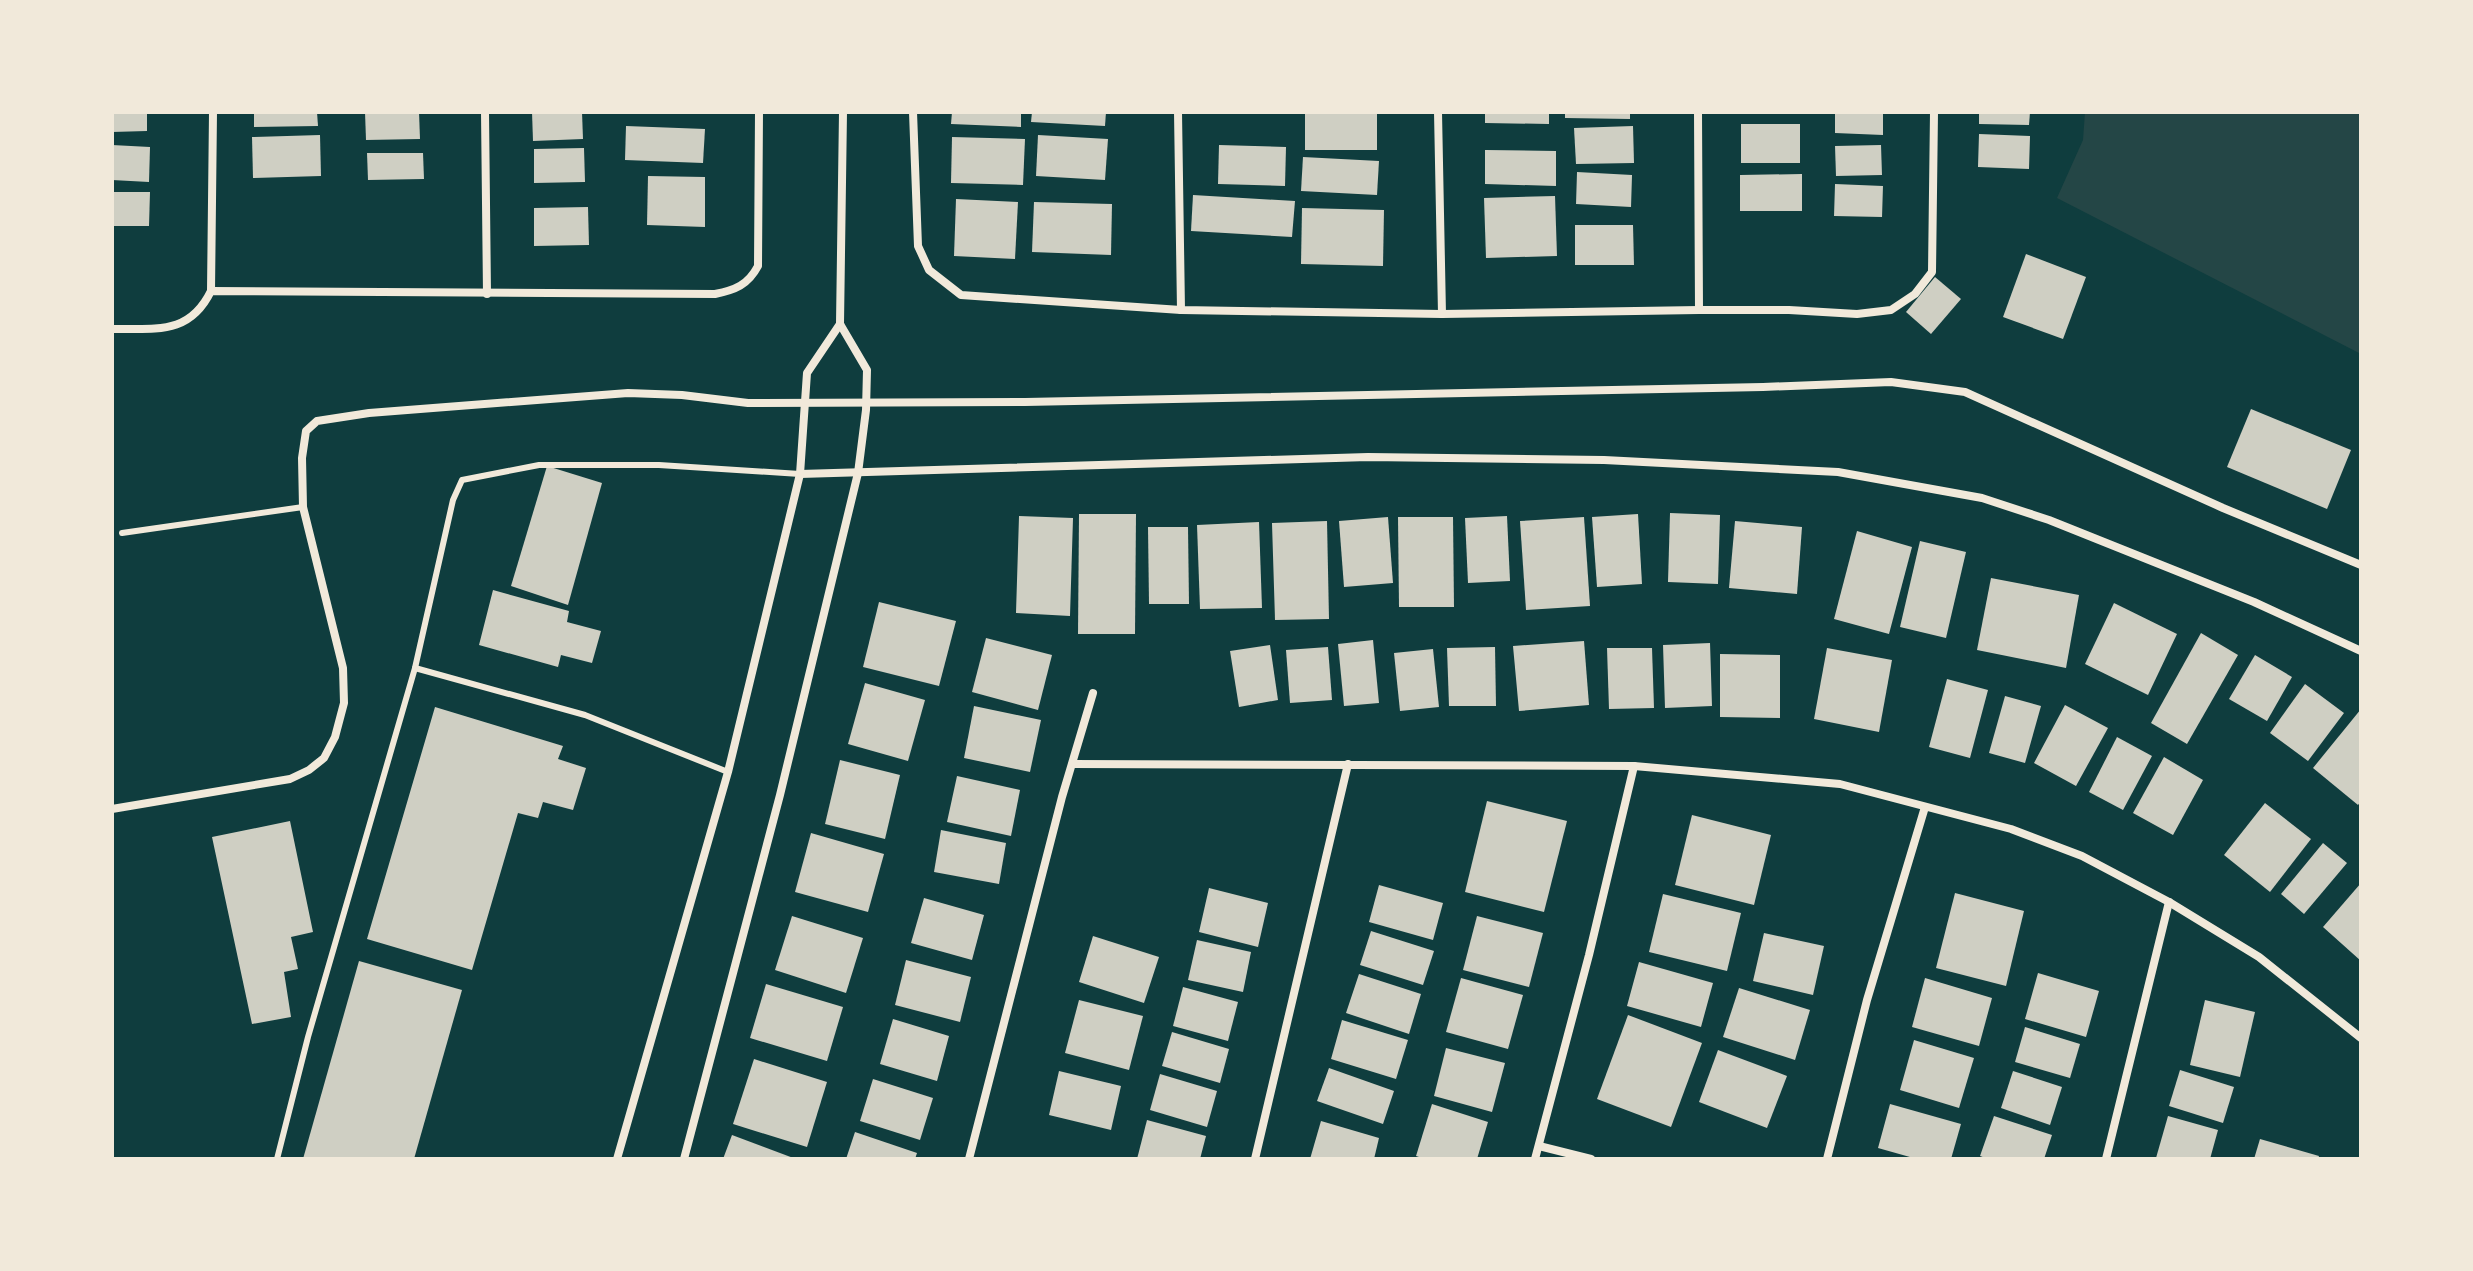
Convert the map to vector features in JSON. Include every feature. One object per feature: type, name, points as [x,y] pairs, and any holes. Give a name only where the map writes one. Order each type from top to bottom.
[{"type":"street","points":[[112,329],[175,326],[190,320],[203,307],[211,291],[213,112]]},
{"type":"street","points":[[485,112],[487,294]]},
{"type":"street","points":[[211,291],[487,294],[715,294],[732,291],[746,284],[758,266],[759,112]]},
{"type":"street","points":[[684,1159],[780,795],[858,473],[866,410],[867,370],[840,324],[843,112]]},
{"type":"street","points":[[913,112],[918,246],[929,270],[961,295],[1181,310],[1442,314],[1699,310],[1857,314],[1891,310],[1915,294],[1932,272],[1934,112]]},
{"type":"street","points":[[1178,112],[1181,310]]},
{"type":"street","points":[[1438,112],[1442,314]]},
{"type":"street","points":[[1698,112],[1699,310]]},
{"type":"street","points":[[617,1159],[728,772],[800,474],[807,373],[840,324]]},
{"type":"street","points":[[112,809],[290,779],[324,758],[335,737],[344,703],[343,668],[303,507],[304,444],[306,431],[317,421],[369,413],[628,393],[682,395],[748,403],[879,402],[1763,387],[1891,382],[1965,392],[2223,508],[2361,565]]},
{"type":"street","points":[[800,474],[1368,457],[1604,460],[1838,472],[1982,498],[2049,520],[2254,602],[2361,651]]},
{"type":"street","points":[[969,1159],[1062,797],[1093,693]]},
{"type":"street","points":[[1073,764],[1634,766],[1840,784],[2011,829],[2082,856],[2169,902],[2259,957],[2361,1038]]},
{"type":"street","points":[[1255,1159],[1348,764]]},
{"type":"street","points":[[1535,1159],[1634,766]]},
{"type":"street","points":[[1827,1159],[1867,1000],[1925,807]]},
{"type":"street","points":[[2106,1159],[2169,902]]},
{"type":"street","points":[[1539,1146],[1591,1159]]},
{"type":"lane","points":[[277,1159],[308,1037],[415,668],[453,500],[462,480],[539,465],[659,465],[800,474]]},
{"type":"lane","points":[[122,533],[303,507]]},
{"type":"lane","points":[[415,668],[585,715],[728,772]]},
{"type":"shaded area","points":[[2085,112],[2361,112],[2361,354],[2057,198],[2083,140]]},
{"type":"building","points":[[112,112],[147,112],[147,131],[112,132]]},
{"type":"building","points":[[254,112],[317,112],[318,126],[254,127]]},
{"type":"building","points":[[365,112],[419,112],[420,139],[366,140]]},
{"type":"building","points":[[532,112],[582,112],[583,139],[533,141]]},
{"type":"building","points":[[952,112],[1021,112],[1021,127],[951,124]]},
{"type":"building","points":[[1032,112],[1106,112],[1105,126],[1031,122]]},
{"type":"building","points":[[1305,112],[1377,112],[1377,150],[1305,150]]},
{"type":"building","points":[[1485,112],[1549,112],[1549,124],[1485,123]]},
{"type":"building","points":[[1565,112],[1630,112],[1630,119],[1565,118]]},
{"type":"building","points":[[1835,112],[1883,112],[1883,135],[1835,133]]},
{"type":"building","points":[[1979,112],[2030,112],[2029,125],[1979,124]]},
{"type":"building","points":[[1741,124],[1800,124],[1800,163],[1741,163]]},
{"type":"building","points":[[626,126],[705,129],[703,163],[625,160]]},
{"type":"building","points":[[1633,126],[1634,163],[1576,164],[1574,128]]},
{"type":"building","points":[[1979,134],[2030,136],[2029,169],[1978,167]]},
{"type":"building","points":[[320,135],[321,176],[253,178],[252,137]]},
{"type":"building","points":[[1038,135],[1108,139],[1105,180],[1036,176]]},
{"type":"building","points":[[952,137],[1025,139],[1023,185],[951,183]]},
{"type":"building","points":[[112,145],[150,147],[149,182],[112,180]]},
{"type":"building","points":[[1219,145],[1286,147],[1285,186],[1218,184]]},
{"type":"building","points":[[1881,145],[1882,175],[1836,176],[1835,146]]},
{"type":"building","points":[[584,148],[585,182],[534,183],[534,149]]},
{"type":"building","points":[[1485,150],[1556,151],[1556,186],[1485,184]]},
{"type":"building","points":[[367,153],[423,153],[424,179],[368,180]]},
{"type":"building","points":[[1303,157],[1379,161],[1377,195],[1301,191]]},
{"type":"building","points":[[1577,172],[1632,175],[1631,207],[1576,204]]},
{"type":"building","points":[[1802,174],[1802,211],[1740,211],[1740,175]]},
{"type":"building","points":[[648,176],[705,177],[705,227],[647,225]]},
{"type":"building","points":[[1835,184],[1883,186],[1882,217],[1834,216]]},
{"type":"building","points":[[112,192],[150,192],[149,226],[112,226]]},
{"type":"building","points":[[1193,195],[1295,201],[1292,237],[1191,231]]},
{"type":"building","points":[[1555,196],[1557,256],[1486,258],[1484,198]]},
{"type":"building","points":[[956,199],[1018,202],[1015,259],[954,256]]},
{"type":"building","points":[[1034,202],[1112,204],[1111,255],[1032,252]]},
{"type":"building","points":[[588,207],[589,245],[534,246],[534,208]]},
{"type":"building","points":[[1302,208],[1384,210],[1383,266],[1301,264]]},
{"type":"building","points":[[1575,225],[1633,225],[1634,265],[1575,265]]},
{"type":"building","points":[[2026,254],[2086,277],[2063,339],[2003,317]]},
{"type":"building","points":[[1935,277],[1961,299],[1931,334],[1906,312]]},
{"type":"building","points":[[2251,409],[2351,450],[2327,509],[2227,467]]},
{"type":"building","points":[[547,466],[602,483],[568,605],[511,586]]},
{"type":"building","points":[[1670,513],[1720,515],[1718,584],[1668,582]]},
{"type":"building","points":[[1079,514],[1136,514],[1135,634],[1078,634]]},
{"type":"building","points":[[1638,514],[1642,584],[1597,587],[1592,517]]},
{"type":"building","points":[[1019,516],[1073,518],[1070,616],[1016,613]]},
{"type":"building","points":[[1507,516],[1510,581],[1468,583],[1465,518]]},
{"type":"building","points":[[1388,517],[1393,583],[1344,587],[1339,521]]},
{"type":"building","points":[[1398,517],[1453,517],[1454,607],[1399,607]]},
{"type":"building","points":[[1584,517],[1590,606],[1526,610],[1520,521]]},
{"type":"building","points":[[1327,521],[1329,619],[1275,620],[1272,523]]},
{"type":"building","points":[[1735,521],[1802,527],[1797,594],[1729,588]]},
{"type":"building","points":[[1259,522],[1262,608],[1200,609],[1197,525]]},
{"type":"building","points":[[1148,527],[1188,527],[1189,604],[1149,604]]},
{"type":"building","points":[[1857,531],[1912,547],[1889,634],[1834,619]]},
{"type":"building","points":[[1920,541],[1966,552],[1946,638],[1900,627]]},
{"type":"building","points":[[1991,578],[2079,595],[2066,668],[1977,650]]},
{"type":"building","points":[[493,590],[569,611],[567,622],[601,631],[592,663],[561,655],[558,667],[479,645]]},
{"type":"building","points":[[879,602],[956,621],[939,686],[863,667]]},
{"type":"building","points":[[2114,603],[2177,634],[2148,695],[2085,664]]},
{"type":"building","points":[[2201,633],[2238,655],[2187,744],[2151,723]]},
{"type":"building","points":[[986,638],[1052,655],[1038,710],[972,692]]},
{"type":"building","points":[[1373,640],[1379,703],[1344,706],[1338,644]]},
{"type":"building","points":[[1584,641],[1589,705],[1519,711],[1513,646]]},
{"type":"building","points":[[1710,643],[1712,706],[1665,708],[1663,645]]},
{"type":"building","points":[[1270,645],[1278,700],[1239,707],[1230,651]]},
{"type":"building","points":[[1328,647],[1332,700],[1290,703],[1286,650]]},
{"type":"building","points":[[1495,647],[1496,706],[1449,706],[1447,648]]},
{"type":"building","points":[[1607,648],[1652,648],[1654,708],[1609,709]]},
{"type":"building","points":[[1827,648],[1892,660],[1879,732],[1814,719]]},
{"type":"building","points":[[1433,649],[1439,707],[1400,711],[1394,653]]},
{"type":"building","points":[[1720,654],[1780,655],[1780,718],[1720,717]]},
{"type":"building","points":[[2255,655],[2292,677],[2267,721],[2229,699]]},
{"type":"building","points":[[1947,679],[1988,690],[1970,758],[1929,747]]},
{"type":"building","points":[[865,683],[925,700],[908,761],[848,744]]},
{"type":"building","points":[[2305,684],[2344,713],[2308,761],[2270,733]]},
{"type":"building","points":[[2005,696],[2041,706],[2025,763],[1989,753]]},
{"type":"building","points":[[2065,705],[2108,728],[2076,786],[2034,763]]},
{"type":"building","points":[[974,706],[1041,720],[1030,772],[964,758]]},
{"type":"building","points":[[435,707],[563,746],[558,759],[586,768],[573,810],[543,802],[538,818],[518,813],[472,970],[367,939]]},
{"type":"building","points":[[2361,709],[2361,801],[2358,805],[2313,768]]},
{"type":"building","points":[[2117,737],[2152,756],[2123,810],[2089,792]]},
{"type":"building","points":[[2164,757],[2203,780],[2173,835],[2133,813]]},
{"type":"building","points":[[840,760],[900,775],[885,839],[825,824]]},
{"type":"building","points":[[957,776],[1020,790],[1011,836],[947,822]]},
{"type":"building","points":[[1487,801],[1567,821],[1544,912],[1465,892]]},
{"type":"building","points":[[2265,803],[2311,839],[2270,892],[2224,855]]},
{"type":"building","points":[[1692,815],[1771,835],[1754,905],[1675,885]]},
{"type":"building","points":[[290,821],[313,932],[291,937],[298,969],[284,972],[291,1017],[252,1024],[212,837]]},
{"type":"building","points":[[941,830],[1006,843],[999,884],[934,872]]},
{"type":"building","points":[[811,833],[884,854],[868,912],[795,892]]},
{"type":"building","points":[[2323,843],[2347,863],[2304,914],[2281,894]]},
{"type":"building","points":[[2361,883],[2361,961],[2323,927]]},
{"type":"building","points":[[1379,885],[1443,903],[1433,940],[1369,922]]},
{"type":"building","points":[[1209,888],[1268,903],[1258,947],[1199,932]]},
{"type":"building","points":[[1955,893],[2024,911],[2006,986],[1936,968]]},
{"type":"building","points":[[1663,894],[1741,913],[1727,971],[1649,952]]},
{"type":"building","points":[[924,898],[984,915],[972,960],[911,943]]},
{"type":"building","points":[[792,916],[863,938],[846,993],[775,970]]},
{"type":"building","points":[[1477,916],[1543,933],[1529,987],[1463,970]]},
{"type":"building","points":[[1371,931],[1434,951],[1423,985],[1360,965]]},
{"type":"building","points":[[1764,933],[1824,946],[1813,995],[1753,981]]},
{"type":"building","points":[[1093,936],[1159,957],[1144,1003],[1079,982]]},
{"type":"building","points":[[1197,940],[1251,952],[1243,992],[1188,980]]},
{"type":"building","points":[[906,960],[971,977],[960,1022],[895,1005]]},
{"type":"building","points":[[359,961],[462,990],[414,1159],[303,1159]]},
{"type":"building","points":[[1639,962],[1713,983],[1701,1027],[1627,1006]]},
{"type":"building","points":[[2038,973],[2099,991],[2086,1037],[2025,1019]]},
{"type":"building","points":[[1359,974],[1421,994],[1409,1034],[1346,1013]]},
{"type":"building","points":[[1461,978],[1523,995],[1508,1049],[1446,1032]]},
{"type":"building","points":[[1925,978],[1992,998],[1979,1046],[1912,1027]]},
{"type":"building","points":[[766,984],[843,1007],[827,1061],[750,1038]]},
{"type":"building","points":[[1183,987],[1238,1002],[1228,1041],[1173,1026]]},
{"type":"building","points":[[1739,988],[1810,1010],[1795,1060],[1723,1037]]},
{"type":"building","points":[[1079,1000],[1143,1016],[1129,1070],[1065,1053]]},
{"type":"building","points":[[2205,1000],[2255,1012],[2240,1077],[2190,1065]]},
{"type":"building","points":[[1628,1015],[1702,1043],[1671,1127],[1597,1099]]},
{"type":"building","points":[[893,1019],[949,1036],[937,1081],[880,1064]]},
{"type":"building","points":[[1342,1020],[1408,1040],[1396,1079],[1331,1059]]},
{"type":"building","points":[[2025,1027],[2080,1044],[2070,1078],[2015,1062]]},
{"type":"building","points":[[1172,1032],[1229,1049],[1220,1083],[1162,1066]]},
{"type":"building","points":[[1914,1040],[1974,1058],[1959,1108],[1900,1090]]},
{"type":"building","points":[[1446,1048],[1505,1063],[1492,1112],[1434,1096]]},
{"type":"building","points":[[1718,1050],[1787,1076],[1767,1128],[1699,1102]]},
{"type":"building","points":[[754,1059],[827,1082],[807,1147],[733,1124]]},
{"type":"building","points":[[1329,1068],[1394,1091],[1383,1124],[1317,1101]]},
{"type":"building","points":[[2180,1070],[2234,1087],[2223,1123],[2169,1106]]},
{"type":"building","points":[[1059,1071],[1121,1086],[1111,1130],[1049,1115]]},
{"type":"building","points":[[2013,1071],[2062,1087],[2050,1125],[2001,1108]]},
{"type":"building","points":[[1160,1074],[1217,1091],[1207,1127],[1150,1110]]},
{"type":"building","points":[[873,1079],[933,1098],[920,1140],[860,1121]]},
{"type":"building","points":[[1432,1104],[1488,1122],[1477,1159],[1425,1159],[1416,1156]]},
{"type":"building","points":[[1890,1104],[1961,1124],[1951,1159],[1917,1159],[1878,1148]]},
{"type":"building","points":[[1994,1116],[2052,1135],[2044,1159],[1988,1159],[1980,1156]]},
{"type":"building","points":[[2168,1116],[2218,1130],[2210,1159],[2156,1158]]},
{"type":"building","points":[[1147,1120],[1206,1136],[1200,1159],[1137,1159]]},
{"type":"building","points":[[1321,1121],[1379,1138],[1374,1159],[1310,1159]]},
{"type":"building","points":[[855,1132],[917,1153],[915,1159],[846,1159]]},
{"type":"building","points":[[732,1135],[796,1159],[723,1159]]},
{"type":"building","points":[[2260,1139],[2319,1156],[2318,1159],[2254,1159]]}]
